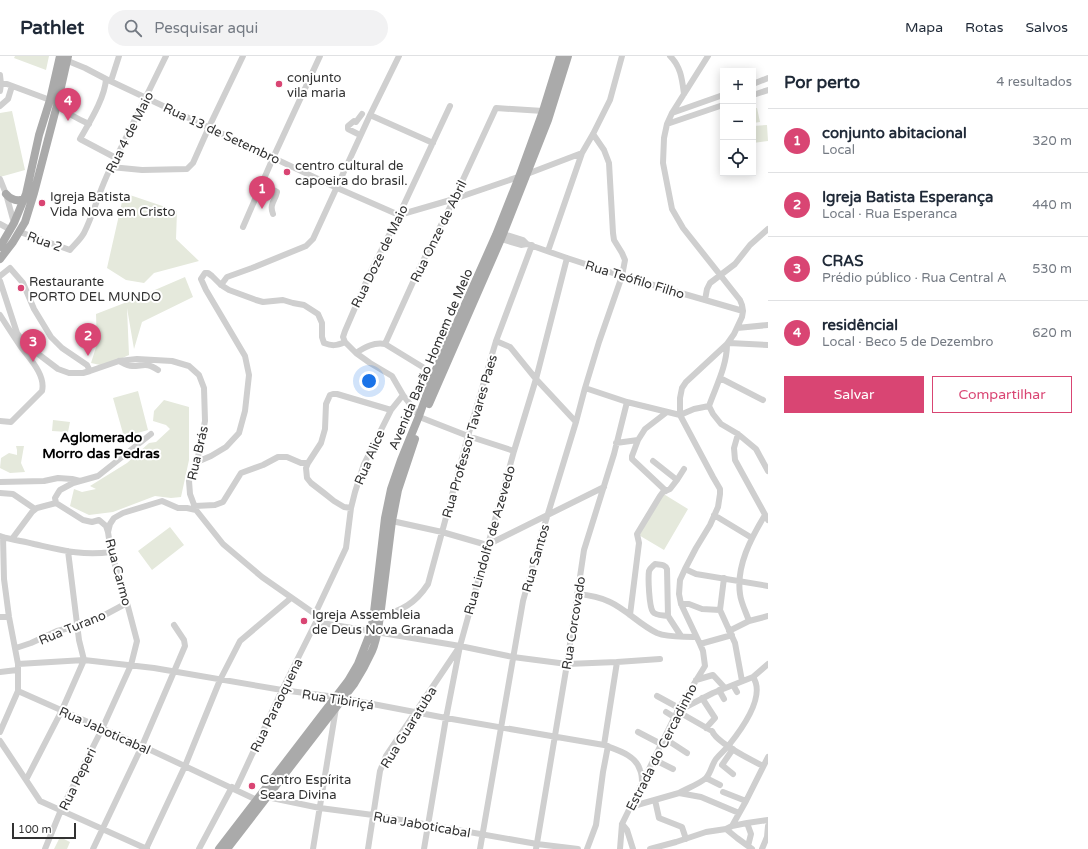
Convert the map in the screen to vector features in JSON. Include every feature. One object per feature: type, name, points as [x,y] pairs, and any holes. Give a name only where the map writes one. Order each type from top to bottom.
[{"type":"main road","name":"Avenida Barão Homem de Melo","points":[[374,632],[382,607],[392,521],[398,490],[425,399],[434,374],[499,238],[523,176],[560,56]]},
{"type":"main road","name":"Avenida Barão Homem de Melo","points":[[219,849],[339,698],[354,684],[373,650],[374,612],[385,518],[391,489],[398,467],[499,238],[523,176],[548,120],[568,56]]},
{"type":"main road","points":[[0,259],[20,232],[25,222],[34,193],[64,57]]},
{"type":"main road","points":[[0,247],[12,227],[24,199],[38,135],[54,103]]},
{"type":"main road","points":[[543,111],[548,114],[548,120]]},
{"type":"main road","points":[[6,194],[12,200],[15,200],[24,199],[34,193]]},
{"type":"main road","name":"Avenida Barão Homem de Melo","points":[[227,849],[336,708],[339,698]]},
{"type":"street","points":[[116,158],[80,139],[89,124],[119,56]]},
{"type":"street","points":[[111,167],[185,170],[193,163],[243,56]]},
{"type":"street","points":[[244,227],[273,158],[320,56]]},
{"type":"street","points":[[221,285],[227,277],[306,246],[313,238],[360,135],[399,56]]},
{"type":"street","points":[[548,251],[582,153],[610,100],[622,56]]},
{"type":"street","points":[[670,56],[676,62],[682,77],[684,94]]},
{"type":"street","points":[[680,415],[680,398],[682,388],[686,382],[728,344],[737,328],[743,312],[740,300],[683,228],[672,209],[663,163],[664,138],[667,124],[672,113],[708,56]]},
{"type":"street","name":"Rua 13 de Setembro","points":[[64,57],[108,80],[336,188],[399,215]]},
{"type":"street","name":"Rua 4 de Maio","points":[[70,250],[83,235],[100,190],[146,98],[164,57]]},
{"type":"street","points":[[0,75],[2,84],[0,91]]},
{"type":"street","points":[[756,83],[768,78]]},
{"type":"street","points":[[2,84],[7,84],[54,103],[75,117],[89,124]]},
{"type":"street","points":[[0,106],[8,99],[12,86]]},
{"type":"street","points":[[756,94],[768,90]]},
{"type":"street","points":[[672,113],[720,96]]},
{"type":"street","name":"Rua Doze de Maio","points":[[345,342],[343,337],[348,323],[370,273],[450,106]]},
{"type":"street","points":[[667,124],[720,106]]},
{"type":"street","name":"Rua Onze de Abril","points":[[385,344],[496,108],[543,111]]},
{"type":"street","points":[[360,135],[348,129],[351,123],[354,121],[356,122],[362,114]]},
{"type":"street","points":[[370,115],[433,143]]},
{"type":"street","name":"Rua Santos","points":[[480,849],[523,601],[598,342],[622,276],[625,260],[614,240],[609,163],[604,150],[593,134]]},
{"type":"street","points":[[399,215],[454,199],[523,176],[582,153]]},
{"type":"street","points":[[0,179],[6,194],[12,227],[0,224]]},
{"type":"street","points":[[262,184],[277,192],[272,205],[271,211],[273,214]]},
{"type":"street","points":[[705,300],[710,283],[735,264],[750,245],[768,229]]},
{"type":"street","name":"Rua 2","points":[[20,232],[70,250]]},
{"type":"street","name":"Rua Teófilo Filho","points":[[499,238],[521,245],[530,244],[622,276],[743,312]]},
{"type":"street","name":"Rua Professor Tavares Paes","points":[[380,617],[396,612],[416,599],[428,584],[468,436],[496,341],[530,244]]},
{"type":"street","name":"Rua Lindolfo de Azevedo","points":[[424,849],[446,718],[460,646],[487,545],[536,379],[567,258]]},
{"type":"street","points":[[0,276],[10,268],[15,273],[23,283],[34,309],[51,337],[62,348],[87,365],[90,371]]},
{"type":"street","points":[[197,462],[226,447],[239,433],[245,411],[249,375],[245,356],[201,279],[205,273],[212,276],[221,285],[229,290],[264,302],[283,300],[304,305],[318,314],[322,323],[322,337],[324,342],[331,346],[337,346],[345,342],[356,353],[392,376],[402,395],[420,417],[468,436],[514,451]]},
{"type":"street","name":"Rua Brás","points":[[0,281],[17,333],[25,344],[58,369],[69,373],[90,371],[119,361],[137,359],[176,362],[189,366],[199,375],[204,388],[205,421],[197,462],[190,481],[190,494],[195,508],[223,544],[262,578],[315,614]]},
{"type":"street","points":[[0,315],[32,361],[43,385],[42,391],[12,422],[0,421]]},
{"type":"street","points":[[737,328],[768,325]]},
{"type":"street","points":[[496,341],[510,347],[536,379],[576,422]]},
{"type":"street","points":[[356,353],[373,344],[385,344],[434,374]]},
{"type":"street","points":[[728,344],[768,345]]},
{"type":"street","points":[[728,344],[720,378],[709,406],[721,424],[738,434],[758,450],[768,471]]},
{"type":"street","points":[[32,361],[39,356]]},
{"type":"street","points":[[119,361],[131,366],[146,364],[151,365],[158,370]]},
{"type":"street","points":[[720,378],[763,400]]},
{"type":"street","points":[[585,388],[627,402],[680,415],[694,409],[709,406]]},
{"type":"street","points":[[351,508],[344,507],[334,501],[307,478],[306,468],[321,443],[325,428],[326,404],[330,395],[337,394],[391,410]]},
{"type":"street","name":"Rua Alice","points":[[315,614],[346,548],[351,508],[364,464],[391,410],[402,395]]},
{"type":"street","name":"Rua Corcovado","points":[[537,846],[584,550],[604,487],[627,402]]},
{"type":"street","points":[[666,491],[632,459],[632,456],[638,440],[645,429],[667,412]]},
{"type":"street","name":"Estrada do Cercadinho","points":[[620,849],[622,824],[677,712],[705,666],[703,651],[681,604],[679,594],[680,580],[710,525],[718,507],[720,489],[680,415]]},
{"type":"street","points":[[56,503],[55,498],[58,492],[73,483],[98,476],[152,434]]},
{"type":"street","points":[[738,434],[734,448],[735,460],[767,518],[757,528],[742,562],[739,581],[740,595],[749,621]]},
{"type":"street","points":[[616,443],[638,440]]},
{"type":"street","name":"Rua Carmo","points":[[131,666],[137,641],[111,552],[108,532],[110,524],[114,518],[123,513],[162,501],[178,508],[195,508],[215,505],[223,502],[241,473],[263,465],[278,457],[287,457],[301,463],[308,463]]},
{"type":"street","points":[[653,461],[677,480]]},
{"type":"street","points":[[630,615],[639,542],[637,534],[660,496],[670,489],[684,469]]},
{"type":"street","points":[[0,482],[44,481],[58,478],[80,481]]},
{"type":"street","points":[[392,521],[442,532],[487,545],[604,487]]},
{"type":"street","points":[[0,493],[13,494],[35,509]]},
{"type":"street","points":[[12,539],[35,509],[56,503],[83,520],[92,522],[99,520],[106,526],[108,532]]},
{"type":"street","points":[[714,516],[752,538]]},
{"type":"street","points":[[0,732],[18,691],[18,667],[4,579],[2,536],[84,554],[111,552]]},
{"type":"street","points":[[26,780],[62,710],[84,660],[79,640],[68,551]]},
{"type":"street","points":[[668,616],[656,614],[651,608],[649,597],[650,571],[655,564],[666,566],[668,616],[681,636]]},
{"type":"street","points":[[685,569],[696,574],[768,586]]},
{"type":"street","points":[[724,578],[720,610],[734,643],[742,681]]},
{"type":"street","points":[[578,594],[592,595],[611,602],[656,633],[665,636],[696,636]]},
{"type":"street","points":[[0,741],[40,800],[147,849],[185,766],[220,680],[240,641],[291,598]]},
{"type":"street","name":"Rua Turano","points":[[16,648],[57,631],[99,618],[127,603]]},
{"type":"street","points":[[681,604],[689,604],[702,609],[720,610]]},
{"type":"street","points":[[382,607],[392,613]]},
{"type":"street","points":[[315,614],[316,622],[460,646],[513,657],[567,664],[660,659]]},
{"type":"street","points":[[700,644],[730,633],[749,621],[768,616]]},
{"type":"street","points":[[0,617],[9,617]]},
{"type":"street","name":"Rua Paraoquena","points":[[199,849],[234,788],[316,622]]},
{"type":"street","points":[[93,849],[142,746],[185,646],[184,640],[174,625]]},
{"type":"street","name":"Rua Guaratuba","points":[[368,849],[380,771],[386,756],[460,646]]},
{"type":"street","name":"Rua Tibiriçá","points":[[0,672],[18,667],[84,660],[175,671],[220,680],[339,698],[606,746],[627,754],[634,760],[640,768],[642,783]]},
{"type":"street","points":[[587,849],[596,825],[618,662]]},
{"type":"street","points":[[666,712],[677,712],[702,698],[753,677],[768,664]]},
{"type":"street","name":"Rua Peperi","points":[[45,849],[61,810],[102,729],[131,666]]},
{"type":"street","points":[[696,680],[713,676],[722,689],[724,699]]},
{"type":"street","points":[[733,774],[722,765],[753,707],[757,692],[756,683],[753,677]]},
{"type":"street","points":[[733,685],[737,692]]},
{"type":"street","name":"Rua Jaboticabal","points":[[18,691],[142,746],[257,800]]},
{"type":"street","points":[[657,696],[677,712],[712,731],[714,735],[731,748],[763,766]]},
{"type":"street","points":[[702,698],[715,718],[706,728]]},
{"type":"street","points":[[313,849],[336,708]]},
{"type":"street","points":[[638,732],[687,753]]},
{"type":"street","points":[[630,807],[679,793],[706,778],[715,759],[731,748]]},
{"type":"street","points":[[729,827],[746,801],[768,757]]},
{"type":"street","points":[[654,759],[673,769]]},
{"type":"street","points":[[706,778],[720,785]]},
{"type":"street","points":[[723,792],[746,801]]},
{"type":"street","points":[[679,793],[701,797],[739,813]]},
{"type":"street","name":"Rua Jaboticabal","points":[[267,797],[320,808],[373,815],[482,834],[537,846],[578,849]]},
{"type":"street","points":[[655,800],[659,818],[682,827],[686,839]]},
{"type":"street","points":[[650,849],[706,832],[768,820]]},
{"type":"street","points":[[729,827],[736,838],[750,847],[751,834],[747,823]]},
{"type":"street","points":[[622,824],[627,830],[633,849]]},
{"type":"street","points":[[762,849],[767,837],[768,826]]},
{"type":"street","points":[[676,842],[679,849]]},
{"type":"shaded area","points":[[15,56],[49,56],[46,70],[14,58]]},
{"type":"shaded area","points":[[756,108],[757,108],[760,122],[756,123]]},
{"type":"shaded area","points":[[12,111],[25,170],[0,177],[0,113]]},
{"type":"shaded area","points":[[767,125],[768,141],[756,143],[756,126]]},
{"type":"shaded area","points":[[124,193],[177,211],[176,239],[199,261],[154,273],[144,283],[126,280],[107,268]]},
{"type":"shaded area","points":[[185,277],[193,297],[142,322],[134,349],[127,308],[129,355],[105,366],[91,363],[97,344],[96,314]]},
{"type":"shaded area","points":[[138,391],[148,430],[124,437],[113,398]]},
{"type":"shaded area","points":[[164,400],[189,407],[189,460],[181,497],[171,498],[155,496],[113,512],[89,515],[70,506],[74,489],[82,492],[96,489],[90,486],[127,463],[149,443],[156,442],[170,429],[166,425],[153,421],[154,411]]},
{"type":"shaded area","points":[[53,420],[70,422],[68,432],[52,431]]},
{"type":"shaded area","points":[[16,446],[24,446],[21,463],[25,472],[10,473],[0,468],[1,458],[9,453],[17,455]]},
{"type":"shaded area","points":[[662,493],[688,509],[664,550],[637,534]]},
{"type":"shaded area","points":[[170,527],[184,545],[152,570],[138,551]]},
{"type":"shaded area","points":[[60,837],[70,842],[67,849],[54,849]]},
{"type":"place","name":"conjunto vila maria","points":[[279,84]]},
{"type":"place","name":"residêncial","points":[[68,121]]},
{"type":"place","name":"centro cultural de capoeira do brasil.","points":[[287,172]]},
{"type":"place","name":"Igreja Batista Vida Nova em Cristo","points":[[42,203]]},
{"type":"place","name":"conjunto abitacional","points":[[262,209]]},
{"type":"place","name":"Restaurante PORTO DEL MUNDO","points":[[21,288]]},
{"type":"place","name":"Igreja Batista Esperança","points":[[88,356]]},
{"type":"place","name":"CRAS","points":[[33,362]]},
{"type":"place","name":"Igreja Assembleia de Deus Nova Granada","points":[[304,621]]},
{"type":"place","name":"Centro Espírita Seara Divina","points":[[252,786]]},
{"type":"district","name":"Aglomerado Morro das Pedras","points":[[101,446]]}]
